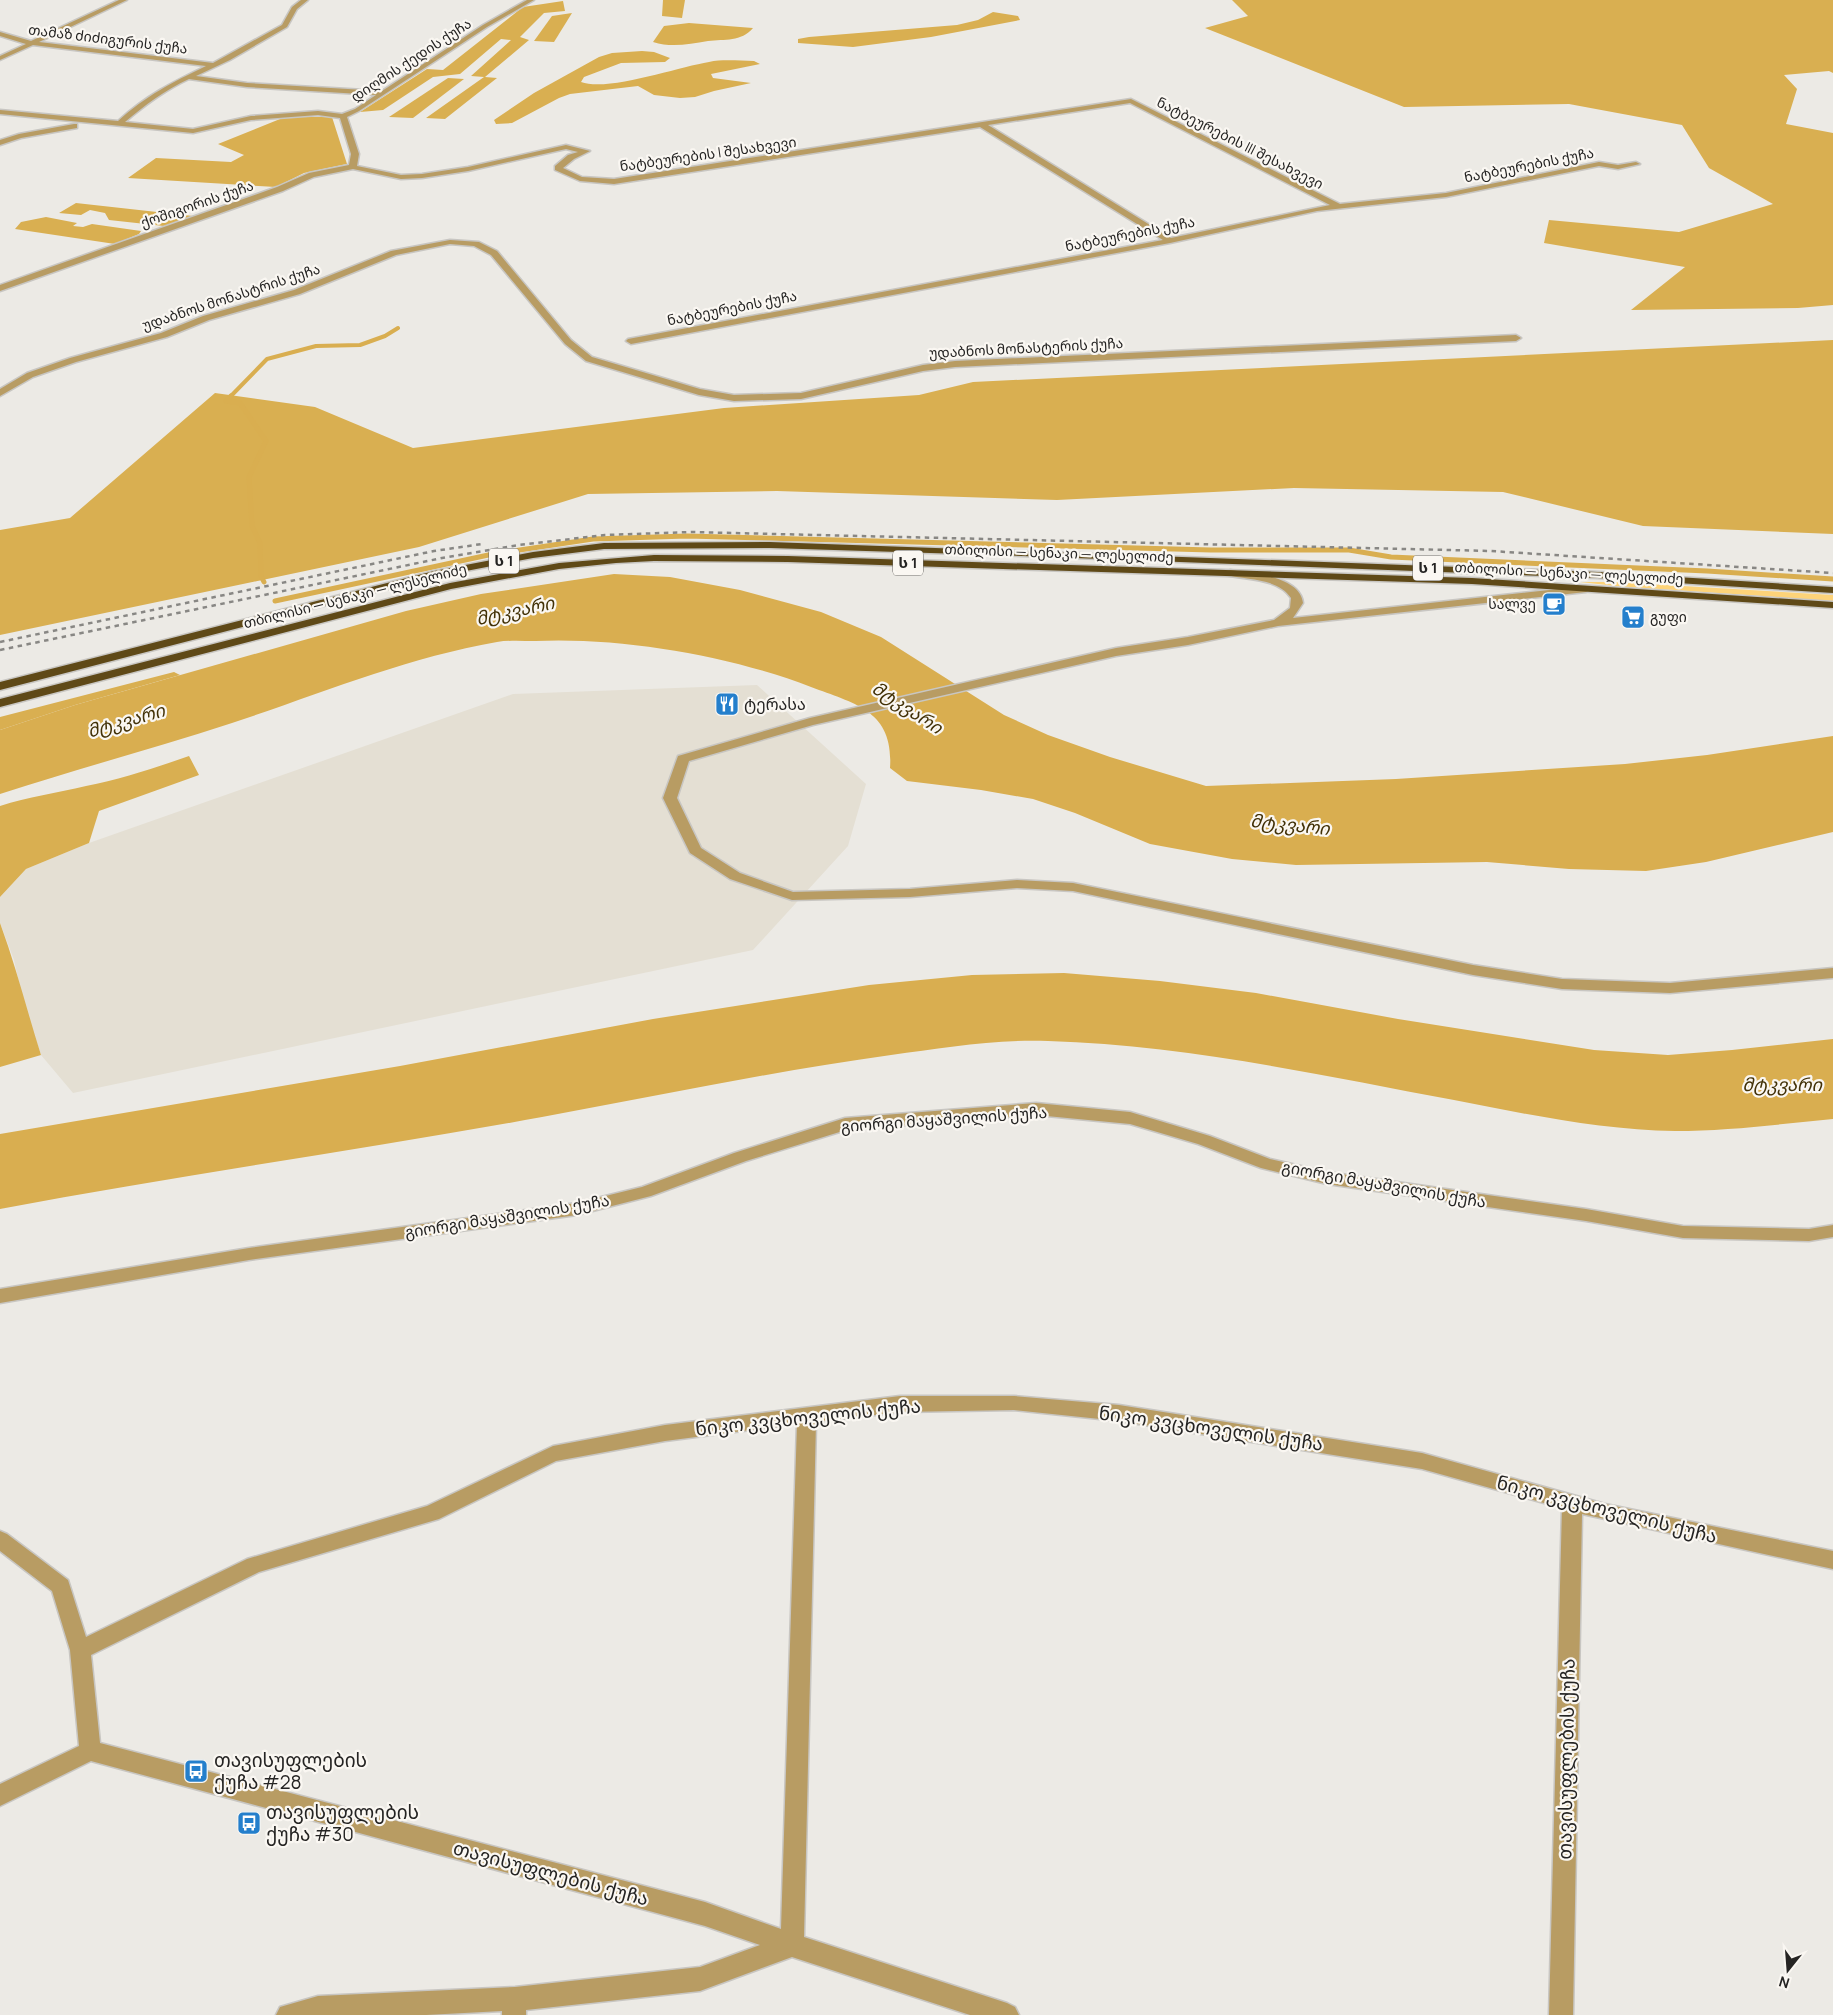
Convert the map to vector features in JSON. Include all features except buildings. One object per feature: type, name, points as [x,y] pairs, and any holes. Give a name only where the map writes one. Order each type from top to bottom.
[{"type":"highway","name":"თბილისი — სენაკი — ლესელიძე","points":[[0,686],[434,574],[533,556],[604,546],[770,545],[1013,553],[1598,575],[1833,590]]},
{"type":"highway","name":"თბილისი — სენაკი — ლესელიძე","points":[[0,703],[450,586],[496,576],[585,563],[654,558],[769,558],[1472,581],[1833,605]]},
{"type":"street","points":[[0,58],[124,0]]},
{"type":"street","points":[[120,124],[143,103],[169,86],[228,59],[285,26],[294,8],[305,0]]},
{"type":"street","name":"დიღმის ქედის ქუჩა","points":[[0,112],[193,131],[232,121],[290,114],[330,114],[343,116],[358,110],[485,26],[531,0]]},
{"type":"street","name":"თამაზ ძიძიგურის ქუჩა","points":[[0,34],[31,43],[212,65]]},
{"type":"street","points":[[187,77],[247,85],[383,93]]},
{"type":"street","name":"ნატბეურების I შესახვევი","points":[[353,167],[401,177],[422,176],[468,170],[566,147],[586,151],[571,157],[558,168],[569,176],[591,183],[649,176],[1131,101]]},
{"type":"street","name":"ნატბეურების III შესახვევი","points":[[1131,101],[1337,206]]},
{"type":"street","points":[[343,116],[355,154],[353,167]]},
{"type":"street","points":[[0,143],[42,131],[103,123]]},
{"type":"street","points":[[982,125],[1170,241]]},
{"type":"street","name":"ნატბეურების ქუჩა","points":[[631,341],[1170,241],[1337,206],[1446,195],[1599,164],[1618,167],[1636,164]]},
{"type":"street","name":"ქოშიგორის ქუჩა","points":[[0,288],[280,189],[312,175],[353,167]]},
{"type":"street","name":"უდაბნოს მონასტრის ქუჩა","points":[[0,394],[30,375],[73,360],[164,335],[206,318],[298,292],[394,253],[450,242],[476,244],[494,253],[537,307]]},
{"type":"street","name":"უდაბნოს მონასტერის ქუჩა","points":[[537,307],[568,342],[589,359],[699,392],[734,398],[801,396],[895,374],[955,364],[1516,338]]},
{"type":"street","points":[[1229,573],[1281,584],[1296,596],[1298,601],[1292,615],[1278,623]]},
{"type":"street","points":[[1590,588],[1278,623],[1188,641],[1116,652],[810,722],[683,759],[670,798],[695,850],[735,876],[792,896],[910,894],[1017,884],[1073,887],[1473,970],[1562,984],[1670,988],[1833,974]]},
{"type":"street","name":"გიორგი მაყაშვილის ქუჩა","points":[[0,1296],[249,1254],[577,1209],[645,1192],[740,1158],[845,1124],[1036,1109],[1130,1118],[1204,1140],[1268,1164],[1327,1178],[1586,1215],[1683,1232],[1809,1235],[1833,1231]]},
{"type":"street","name":"ნიკო კვცხოველის ქუჩა","points":[[80,1650],[254,1565],[432,1513],[554,1454],[665,1433],[900,1404],[1014,1404],[1119,1413],[1422,1461],[1572,1504],[1833,1560]]},
{"type":"street","points":[[288,2015],[318,2008],[515,2007],[700,1979],[792,1945],[807,1415]]},
{"type":"street","name":"თავისუფლების ქუჩა","points":[[1561,2015],[1572,1504]]},
{"type":"street","points":[[0,1540],[60,1586],[80,1650],[90,1751],[0,1794]]},
{"type":"street","name":"თავისუფლების ქუჩა","points":[[90,1751],[705,1914],[792,1945],[1007,2015]]},
{"type":"shaded area","points":[[663,0],[685,0],[682,18],[662,16]]},
{"type":"shaded area","points":[[1232,0],[1833,0],[1833,73],[1829,71],[1784,75],[1797,89],[1786,124],[1833,133],[1833,305],[1798,308],[1631,310],[1685,267],[1544,243],[1549,220],[1679,232],[1773,204],[1709,168],[1682,125],[1569,104],[1404,107],[1205,28],[1248,16]]},
{"type":"shaded area","points":[[563,1],[565,11],[544,13],[520,37],[529,40],[485,77],[497,78],[445,119],[426,118],[484,77],[471,76],[511,40],[501,39],[460,74],[433,77],[383,110],[360,112],[427,69],[443,70],[523,7]]},
{"type":"shaded area","points":[[993,12],[1018,16],[1020,20],[931,37],[853,47],[798,43],[798,39],[809,37],[957,25],[978,20]]},
{"type":"shaded area","points":[[572,13],[554,42],[534,41],[552,16]]},
{"type":"shaded area","points":[[689,23],[753,28],[743,36],[732,39],[680,45],[653,42],[664,26]]},
{"type":"shaded area","points":[[654,52],[670,58],[665,62],[621,63],[584,77],[581,82],[608,84],[644,78],[714,61],[754,61],[760,64],[711,74],[713,78],[751,83],[695,97],[680,98],[654,95],[638,86],[570,94],[512,123],[496,124],[494,120],[534,93],[599,57],[612,53]]},
{"type":"shaded area","points":[[448,78],[464,79],[413,118],[389,117]]},
{"type":"shaded area","points":[[285,117],[332,117],[347,164],[304,173],[276,187],[128,178],[156,158],[231,162],[244,155],[218,144]]},
{"type":"shaded area","points":[[76,203],[193,216],[164,226],[109,220],[105,213],[90,210],[81,215],[59,213]]},
{"type":"shaded area","points":[[46,217],[77,223],[73,226],[83,227],[92,224],[141,231],[139,234],[115,244],[15,229],[21,222]]},
{"type":"shaded area","points":[[1833,340],[1833,534],[1643,526],[1503,492],[1294,488],[1057,500],[777,491],[588,494],[419,547],[0,635],[0,530],[70,518],[215,393],[315,407],[413,448],[724,408],[919,395],[973,382]]},
{"type":"shaded area","points":[[1580,582],[1614,582],[1833,595],[1833,601],[1616,586]]},
{"type":"shaded area","points":[[174,672],[180,675],[75,705],[0,730],[0,717]]},
{"type":"shaded area","points":[[757,685],[866,784],[848,846],[753,950],[73,1093],[41,1055],[23,1001],[14,960],[0,923],[0,897],[26,869],[89,843],[513,694]]},
{"type":"shaded area","points":[[189,756],[199,775],[99,811],[89,843],[26,869],[0,897],[0,806],[112,780]]},
{"type":"shaded area","points":[[0,923],[41,1055],[0,1067]]},
{"type":"water","points":[[614,574],[670,577],[740,590],[821,612],[881,637],[1004,715],[1048,735],[1110,757],[1206,786],[1396,779],[1625,764],[1707,755],[1833,736],[1833,832],[1706,862],[1646,871],[1569,869],[1487,862],[1296,865],[1232,859],[1150,844],[1075,813],[1033,799],[981,790],[907,781],[890,768],[890,749],[886,734],[879,722],[869,712],[843,699],[780,676],[746,666],[676,651],[604,642],[569,641],[502,641],[429,657],[232,723],[0,794],[0,730],[75,705],[406,611],[481,594]]},
{"type":"water","name":"მტკვარი","points":[[1064,973],[1160,981],[1256,993],[1398,1019],[1594,1050],[1668,1055],[1833,1039],[1833,1119],[1695,1131],[1619,1128],[1536,1116],[1303,1071],[1201,1055],[1099,1044],[1009,1041],[949,1047],[803,1068],[474,1129],[0,1209],[0,1134],[400,1066],[653,1019],[869,985],[972,975]]},
{"type":"waterway","points":[[230,397],[267,359],[316,346],[360,345],[385,336],[398,328]]},
{"type":"waterway","points":[[230,397],[226,401],[240,403],[266,441],[249,477],[252,526],[260,543],[261,576],[264,582]]},
{"type":"waterway","points":[[275,601],[493,554],[593,539],[687,536],[1211,550],[1349,550],[1391,557],[1707,571],[1833,579]]},
{"type":"railway","points":[[0,650],[442,558],[519,545],[605,535],[691,532],[1491,551],[1833,573]]},
{"type":"railway","points":[[0,642],[434,551],[482,544]]},
{"type":"place","name":"სალვე","points":[[1554,604]]},
{"type":"place","name":"გუფი","points":[[1633,617]]},
{"type":"place","name":"ტერასა","points":[[727,704]]},
{"type":"place","name":"თავისუფლების ქუჩა #28","points":[[196,1771]]},
{"type":"place","name":"თავისუფლების ქუჩა #30","points":[[249,1823]]}]
